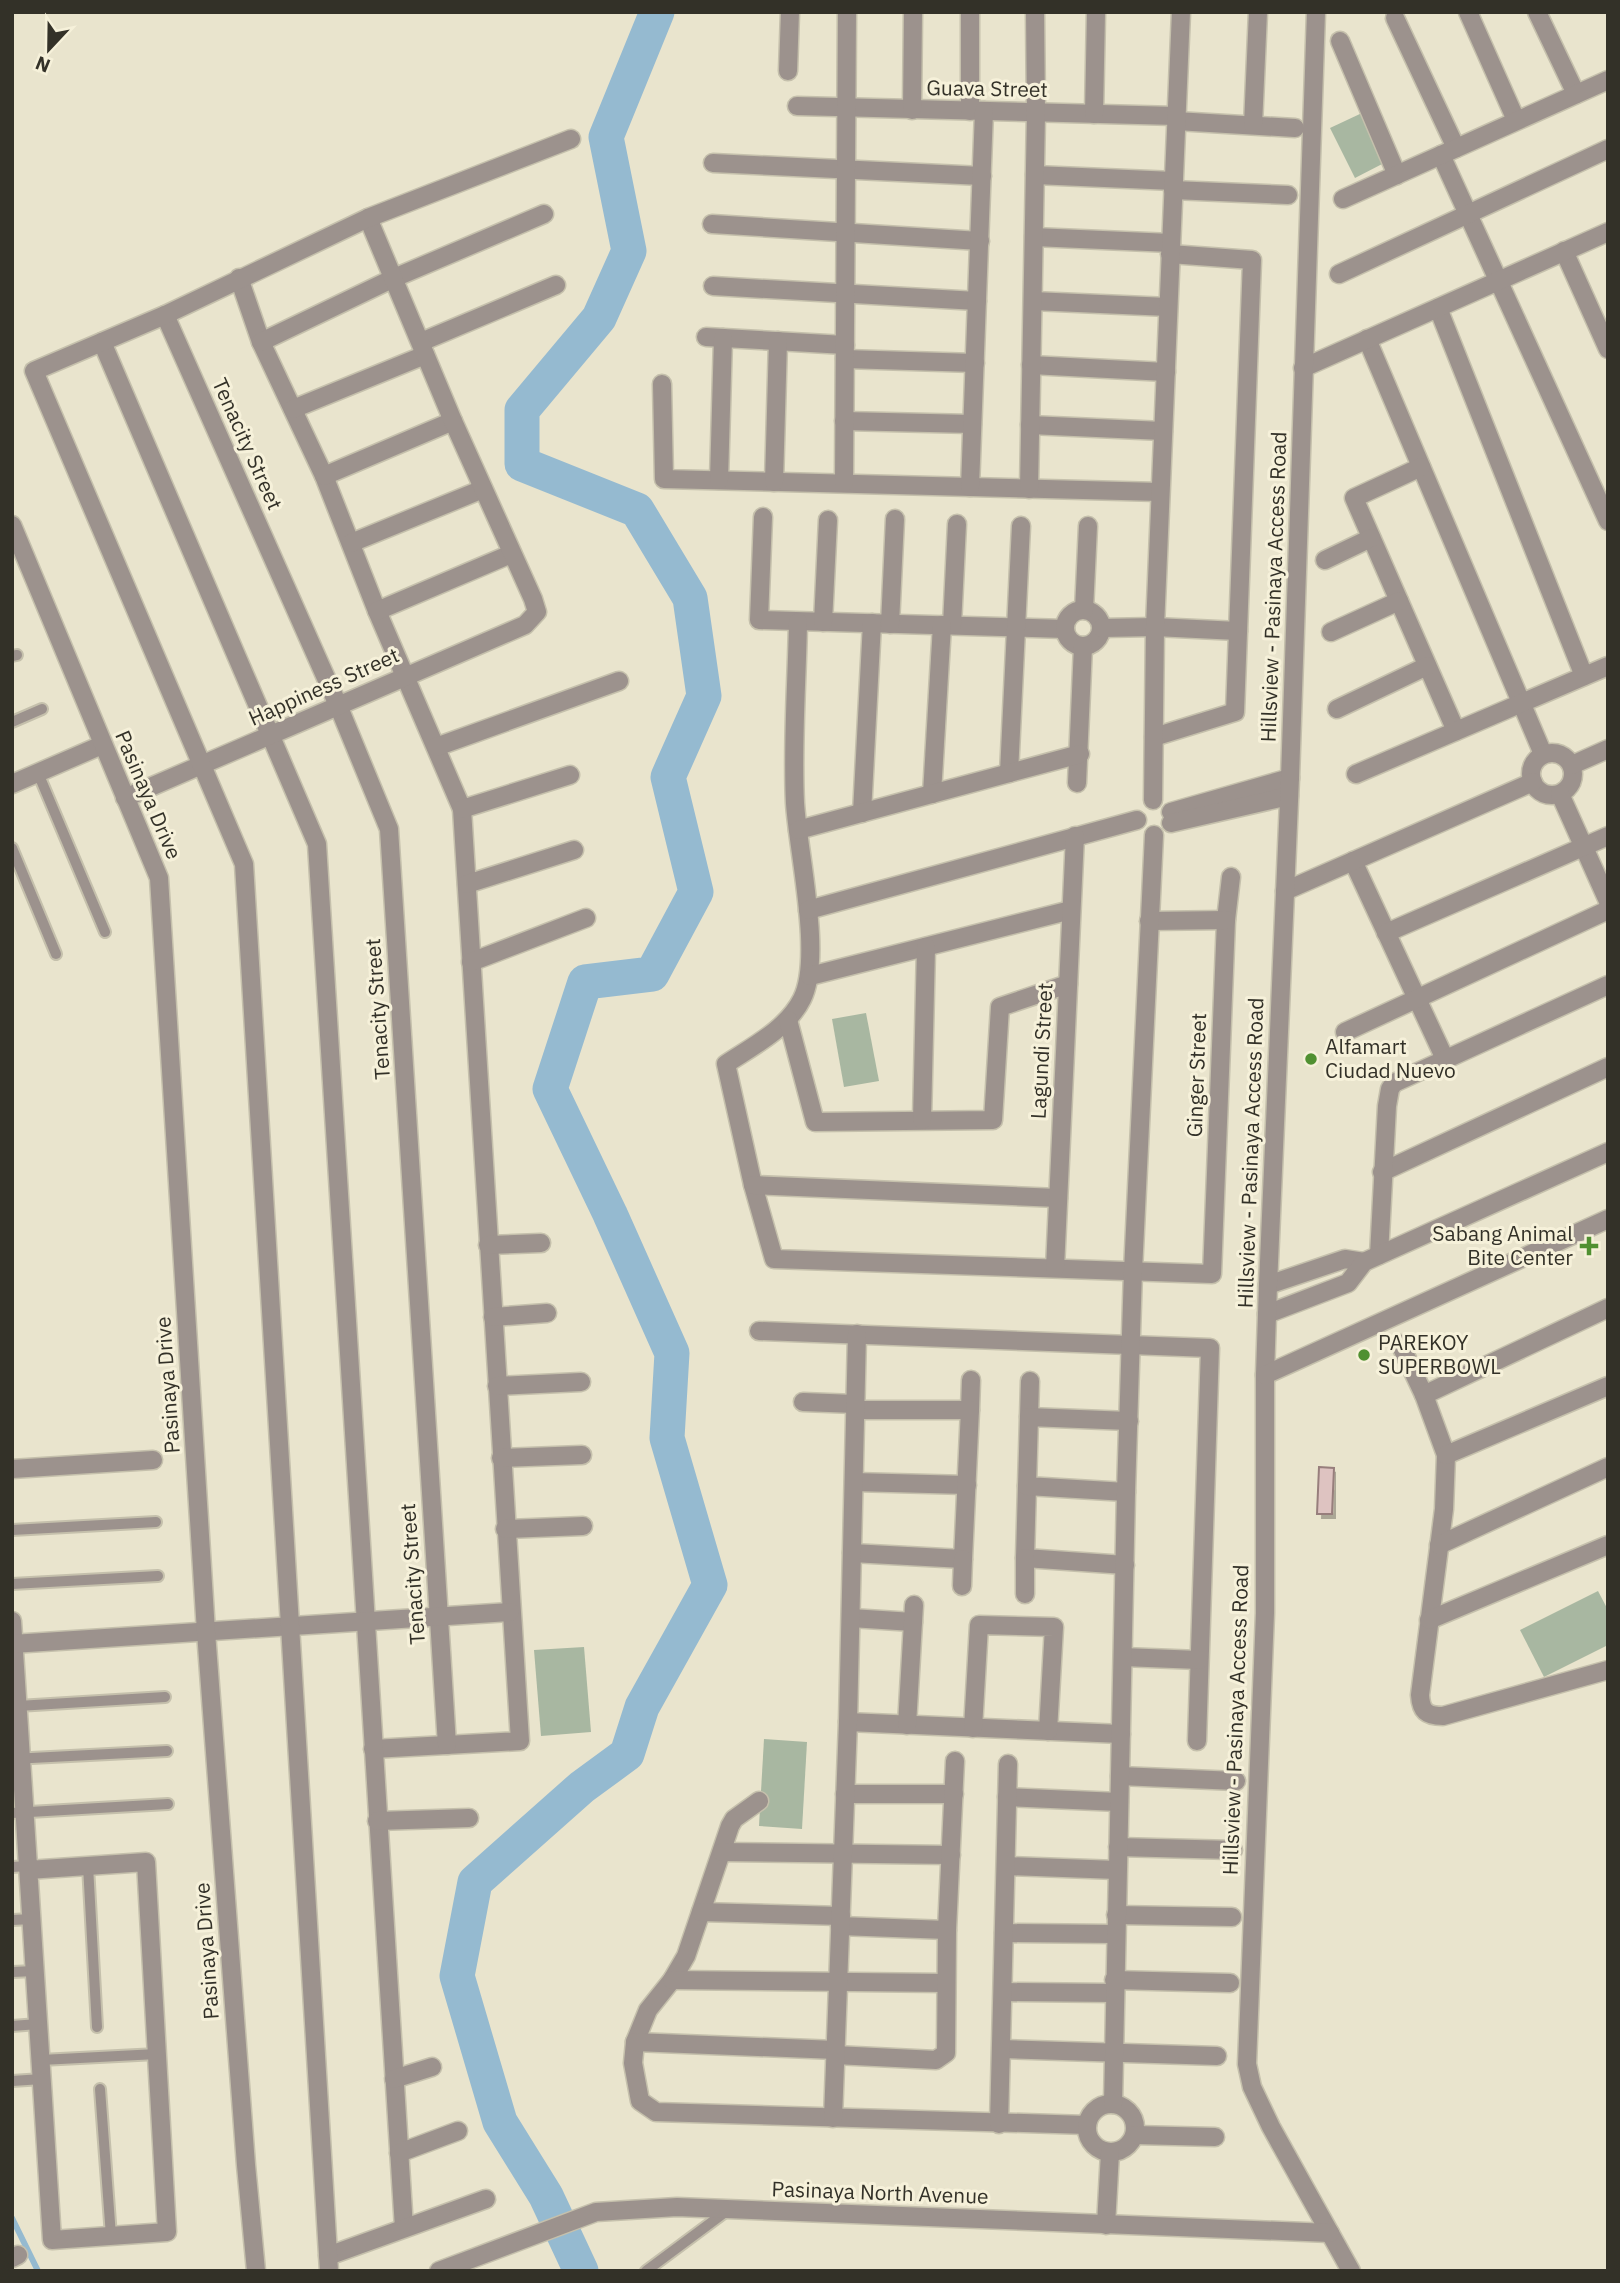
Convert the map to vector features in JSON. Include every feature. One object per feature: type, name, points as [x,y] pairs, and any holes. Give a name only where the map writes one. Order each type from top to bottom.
[{"type":"street","points":[[788,71],[790,12]]},
{"type":"street","points":[[844,483],[847,12]]},
{"type":"street","points":[[912,110],[913,12]]},
{"type":"street","points":[[970,12],[982,176],[970,487]]},
{"type":"street","points":[[1029,489],[1036,113],[1035,12]]},
{"type":"street","points":[[1094,114],[1096,12]]},
{"type":"street","points":[[1153,800],[1155,627],[1181,12]]},
{"type":"street","points":[[1253,125],[1258,12]]},
{"type":"street","name":"Hillsview - Pasinaya Access Road","points":[[1316,12],[1290,778],[1267,1314],[1265,1614],[1247,2011],[1247,2064],[1252,2087],[1271,2127],[1352,2271]]},
{"type":"street","points":[[1468,12],[1516,120]]},
{"type":"street","points":[[1537,12],[1576,94]]},
{"type":"street","points":[[1395,18],[1449,152],[1468,215],[1608,522]]},
{"type":"street","points":[[1340,41],[1397,175]]},
{"type":"street","points":[[1343,199],[1608,80]]},
{"type":"street","name":"Guava Street","points":[[797,106],[1094,114],[1295,128]]},
{"type":"street","points":[[485,2199],[404,2228],[328,2263],[244,864],[34,371],[165,315],[368,218],[571,139]]},
{"type":"street","points":[[1339,274],[1608,149]]},
{"type":"street","points":[[713,163],[982,176]]},
{"type":"street","points":[[1035,175],[1288,195]]},
{"type":"street","points":[[261,342],[394,278],[544,214]]},
{"type":"street","points":[[368,218],[512,554],[377,611]]},
{"type":"street","points":[[712,224],[980,241]]},
{"type":"street","points":[[1304,368],[1608,232]]},
{"type":"street","points":[[1034,237],[1171,249],[1252,260],[1235,712],[1153,737]]},
{"type":"street","points":[[1564,251],[1608,349]]},
{"type":"street","points":[[239,278],[261,342],[324,476],[377,611],[462,809],[520,1741],[373,1749]]},
{"type":"street","points":[[293,409],[556,285]]},
{"type":"street","points":[[713,286],[977,301]]},
{"type":"street","points":[[1033,301],[1168,307]]},
{"type":"street","points":[[1438,308],[1584,676]]},
{"type":"street","name":"Tenacity Street","points":[[165,315],[338,705],[389,829],[447,1745]]},
{"type":"street","points":[[719,480],[714,338],[778,341],[845,352],[975,363]]},
{"type":"street","points":[[1367,339],[1543,754]]},
{"type":"street","points":[[774,482],[778,341]]},
{"type":"street","points":[[102,342],[317,844],[404,2228]]},
{"type":"street","points":[[1031,366],[1166,372]]},
{"type":"street","points":[[662,384],[664,479],[1160,492]]},
{"type":"street","points":[[324,476],[453,421]]},
{"type":"street","points":[[844,421],[972,424]]},
{"type":"street","points":[[1030,425],[1163,431]]},
{"type":"street","points":[[1422,467],[1354,498],[1456,731]]},
{"type":"street","points":[[351,543],[483,489]]},
{"type":"street","points":[[763,517],[759,621],[1065,629]]},
{"type":"street","points":[[862,813],[881,623],[895,519]]},
{"type":"street","points":[[823,622],[828,520]]},
{"type":"street","points":[[932,794],[957,524]]},
{"type":"street","name":"Pasinaya Drive","points":[[12,525],[159,878],[206,1632],[256,2271]]},
{"type":"street","points":[[1009,773],[1021,526]]},
{"type":"street","points":[[1084,610],[1088,526]]},
{"type":"street","points":[[1325,560],[1371,538]]},
{"type":"street","name":"Happiness Street","points":[[125,798],[526,625],[537,612],[512,554]]},
{"type":"street","points":[[1331,632],[1399,601]]},
{"type":"street","points":[[1084,610],[1097,615],[1102,628],[1096,641],[1083,646],[1070,641],[1065,629],[1069,615],[1084,610]]},
{"type":"street","points":[[798,622],[795,802],[808,910],[810,976],[802,999],[788,1020],[726,1064],[753,1185],[774,1259],[1133,1271]]},
{"type":"street","points":[[1102,628],[1155,627],[1238,631]]},
{"type":"street","points":[[1077,783],[1083,646]]},
{"type":"street","points":[[1337,709],[1427,666]]},
{"type":"street","points":[[1356,774],[1608,666]]},
{"type":"street","points":[[436,747],[619,681]]},
{"type":"street","points":[[12,784],[102,746]]},
{"type":"street","points":[[1572,765],[1608,749]]},
{"type":"street","points":[[798,830],[1080,754]]},
{"type":"street","points":[[1543,754],[1560,754],[1572,765],[1572,782],[1560,794],[1547,794],[1536,788],[1532,769],[1543,754]]},
{"type":"street","points":[[462,809],[570,775]]},
{"type":"street","points":[[1171,817],[1164,802],[1153,800],[1142,804],[1137,820],[1143,831],[1154,835],[1164,832],[1171,817],[1290,778]]},
{"type":"street","points":[[1285,891],[1533,782]]},
{"type":"street","points":[[1560,794],[1608,901]]},
{"type":"street","points":[[1171,817],[1289,796]]},
{"type":"street","points":[[808,910],[1137,820]]},
{"type":"street","points":[[1113,2104],[1112,2052],[1133,1271],[1154,835]]},
{"type":"street","points":[[1386,933],[1608,835]]},
{"type":"street","name":"Lagundi Street","points":[[1055,1268],[1075,836]]},
{"type":"street","points":[[467,884],[574,850]]},
{"type":"street","points":[[1353,861],[1444,1059]]},
{"type":"street","name":"Ginger Street","points":[[1133,1271],[1212,1274],[1226,920],[1231,877]]},
{"type":"street","points":[[810,976],[1072,910]]},
{"type":"street","points":[[1345,1032],[1608,910]]},
{"type":"street","points":[[471,962],[586,918]]},
{"type":"street","points":[[1149,921],[1226,920]]},
{"type":"street","points":[[922,1120],[926,947]]},
{"type":"street","points":[[788,1020],[816,1122],[993,1119],[1000,1007],[1068,984]]},
{"type":"street","points":[[1267,1314],[1348,1283],[1371,1258],[1390,1089],[1399,1080],[1608,985]]},
{"type":"street","points":[[1382,1172],[1608,1067]]},
{"type":"street","points":[[1268,1285],[1345,1259],[1371,1258],[1608,1152]]},
{"type":"street","points":[[753,1185],[1058,1198]]},
{"type":"street","points":[[1265,1375],[1608,1219]]},
{"type":"street","points":[[488,1245],[541,1243]]},
{"type":"street","points":[[1424,1395],[1608,1308]]},
{"type":"street","points":[[493,1317],[547,1313]]},
{"type":"street","points":[[759,1331],[1210,1348],[1197,1741]]},
{"type":"street","points":[[833,2118],[848,1722],[857,1334]]},
{"type":"street","points":[[1400,1344],[1424,1395],[1446,1455],[1444,1509],[1420,1695],[1420,1705],[1424,1712],[1443,1716],[1608,1670]]},
{"type":"street","points":[[962,1586],[971,1380]]},
{"type":"street","points":[[1025,1594],[1030,1381]]},
{"type":"street","points":[[497,1386],[581,1382]]},
{"type":"street","points":[[1446,1455],[1608,1386]]},
{"type":"street","points":[[803,1402],[855,1407],[970,1410]]},
{"type":"street","points":[[1029,1417],[1129,1421]]},
{"type":"street","points":[[501,1458],[582,1455]]},
{"type":"street","points":[[12,1469],[153,1460]]},
{"type":"street","points":[[1439,1545],[1608,1467]]},
{"type":"street","points":[[854,1482],[967,1485]]},
{"type":"street","points":[[1027,1486],[1126,1492]]},
{"type":"street","points":[[505,1529],[583,1526]]},
{"type":"street","points":[[1429,1620],[1608,1545]]},
{"type":"street","points":[[852,1553],[963,1559]]},
{"type":"street","points":[[1025,1558],[1125,1565]]},
{"type":"street","points":[[13,1644],[510,1612]]},
{"type":"street","points":[[850,1618],[914,1613],[907,1725]]},
{"type":"street","points":[[12,1621],[18,1706],[18,1813],[23,1868],[32,1919],[52,2240],[167,2232],[146,1863],[23,1868]]},
{"type":"street","points":[[973,1728],[979,1625],[1054,1627],[1048,1731]]},
{"type":"street","points":[[1123,1657],[1199,1660]]},
{"type":"street","points":[[848,1722],[1121,1734]]},
{"type":"street","points":[[635,2042],[936,2060],[942,2058],[946,2053],[947,1930],[955,1761]]},
{"type":"street","points":[[999,2124],[1008,1764]]},
{"type":"street","points":[[1120,1776],[1236,1781]]},
{"type":"street","points":[[845,1794],[954,1794]]},
{"type":"street","points":[[1007,1797],[1119,1802]]},
{"type":"street","points":[[759,1801],[734,1819],[686,1956],[672,1980],[648,2010],[635,2042],[633,2063],[640,2101],[656,2112],[1087,2125]]},
{"type":"street","points":[[377,1821],[469,1818]]},
{"type":"street","points":[[1118,1847],[1233,1850]]},
{"type":"street","points":[[722,1852],[951,1855]]},
{"type":"street","points":[[1006,1866],[1117,1870]]},
{"type":"street","points":[[701,1912],[947,1930]]},
{"type":"street","points":[[1116,1915],[1231,1917]]},
{"type":"street","points":[[1004,1933],[1115,1934]]},
{"type":"street","points":[[672,1980],[946,1983]]},
{"type":"street","points":[[1003,1992],[1230,1983]]},
{"type":"street","points":[[1002,2049],[1217,2056]]},
{"type":"street","points":[[394,2079],[432,2067]]},
{"type":"street","points":[[1113,2104],[1121,2106],[1133,2118],[1135,2135],[1125,2148],[1110,2153],[1102,2151],[1090,2141],[1087,2125],[1088,2118],[1098,2107],[1113,2104]]},
{"type":"street","points":[[399,2152],[458,2131]]},
{"type":"street","points":[[1135,2135],[1215,2137]]},
{"type":"street","points":[[1106,2225],[1110,2153]]},
{"type":"street","name":"Pasinaya North Avenue","points":[[439,2271],[596,2212],[677,2207],[1330,2233]]},
{"type":"lane","points":[[12,722],[42,709]]},
{"type":"lane","points":[[38,773],[105,932]]},
{"type":"lane","points":[[12,848],[56,954]]},
{"type":"lane","points":[[12,1530],[156,1522]]},
{"type":"lane","points":[[12,1584],[158,1576]]},
{"type":"lane","points":[[18,1706],[165,1697]]},
{"type":"lane","points":[[17,1759],[167,1751]]},
{"type":"lane","points":[[18,1813],[168,1804]]},
{"type":"lane","points":[[88,1866],[97,2027]]},
{"type":"lane","points":[[12,1920],[32,1919]]},
{"type":"lane","points":[[12,1972],[35,1971]]},
{"type":"lane","points":[[12,2026],[38,2024]]},
{"type":"lane","points":[[41,2060],[157,2054]]},
{"type":"lane","points":[[12,2081],[42,2079]]},
{"type":"lane","points":[[100,2089],[111,2236]]},
{"type":"lane","points":[[646,2271],[728,2209]]},
{"type":"green space","points":[[1362,113],[1386,162],[1355,178],[1330,128]]},
{"type":"green space","points":[[866,1013],[879,1081],[844,1087],[832,1019]]},
{"type":"green space","points":[[1598,1591],[1608,1610],[1608,1645],[1544,1677],[1520,1630]]},
{"type":"green space","points":[[584,1647],[591,1732],[541,1736],[534,1650]]},
{"type":"green space","points":[[764,1739],[807,1742],[802,1829],[759,1826]]},
{"type":"building","points":[[1319,1467],[1334,1468],[1332,1514],[1317,1514]]},
{"type":"waterway","points":[[581,2271],[546,2196],[500,2122],[457,1976],[475,1882],[582,1787],[627,1754],[642,1707],[710,1585],[667,1438],[672,1353],[550,1089],[585,982],[652,974],[696,892],[668,777],[704,696],[690,598],[637,510],[522,464],[522,410],[599,318],[629,251],[606,137],[657,12]]},
{"type":"waterway","points":[[12,2218],[38,2271]]},
{"type":"place","name":"Alfamart Ciudad Nuevo","points":[[1311,1059]]},
{"type":"place","name":"Sabang Animal Bite Center","points":[[1589,1246]]},
{"type":"place","name":"PAREKOY SUPERBOWL","points":[[1364,1355]]}]
